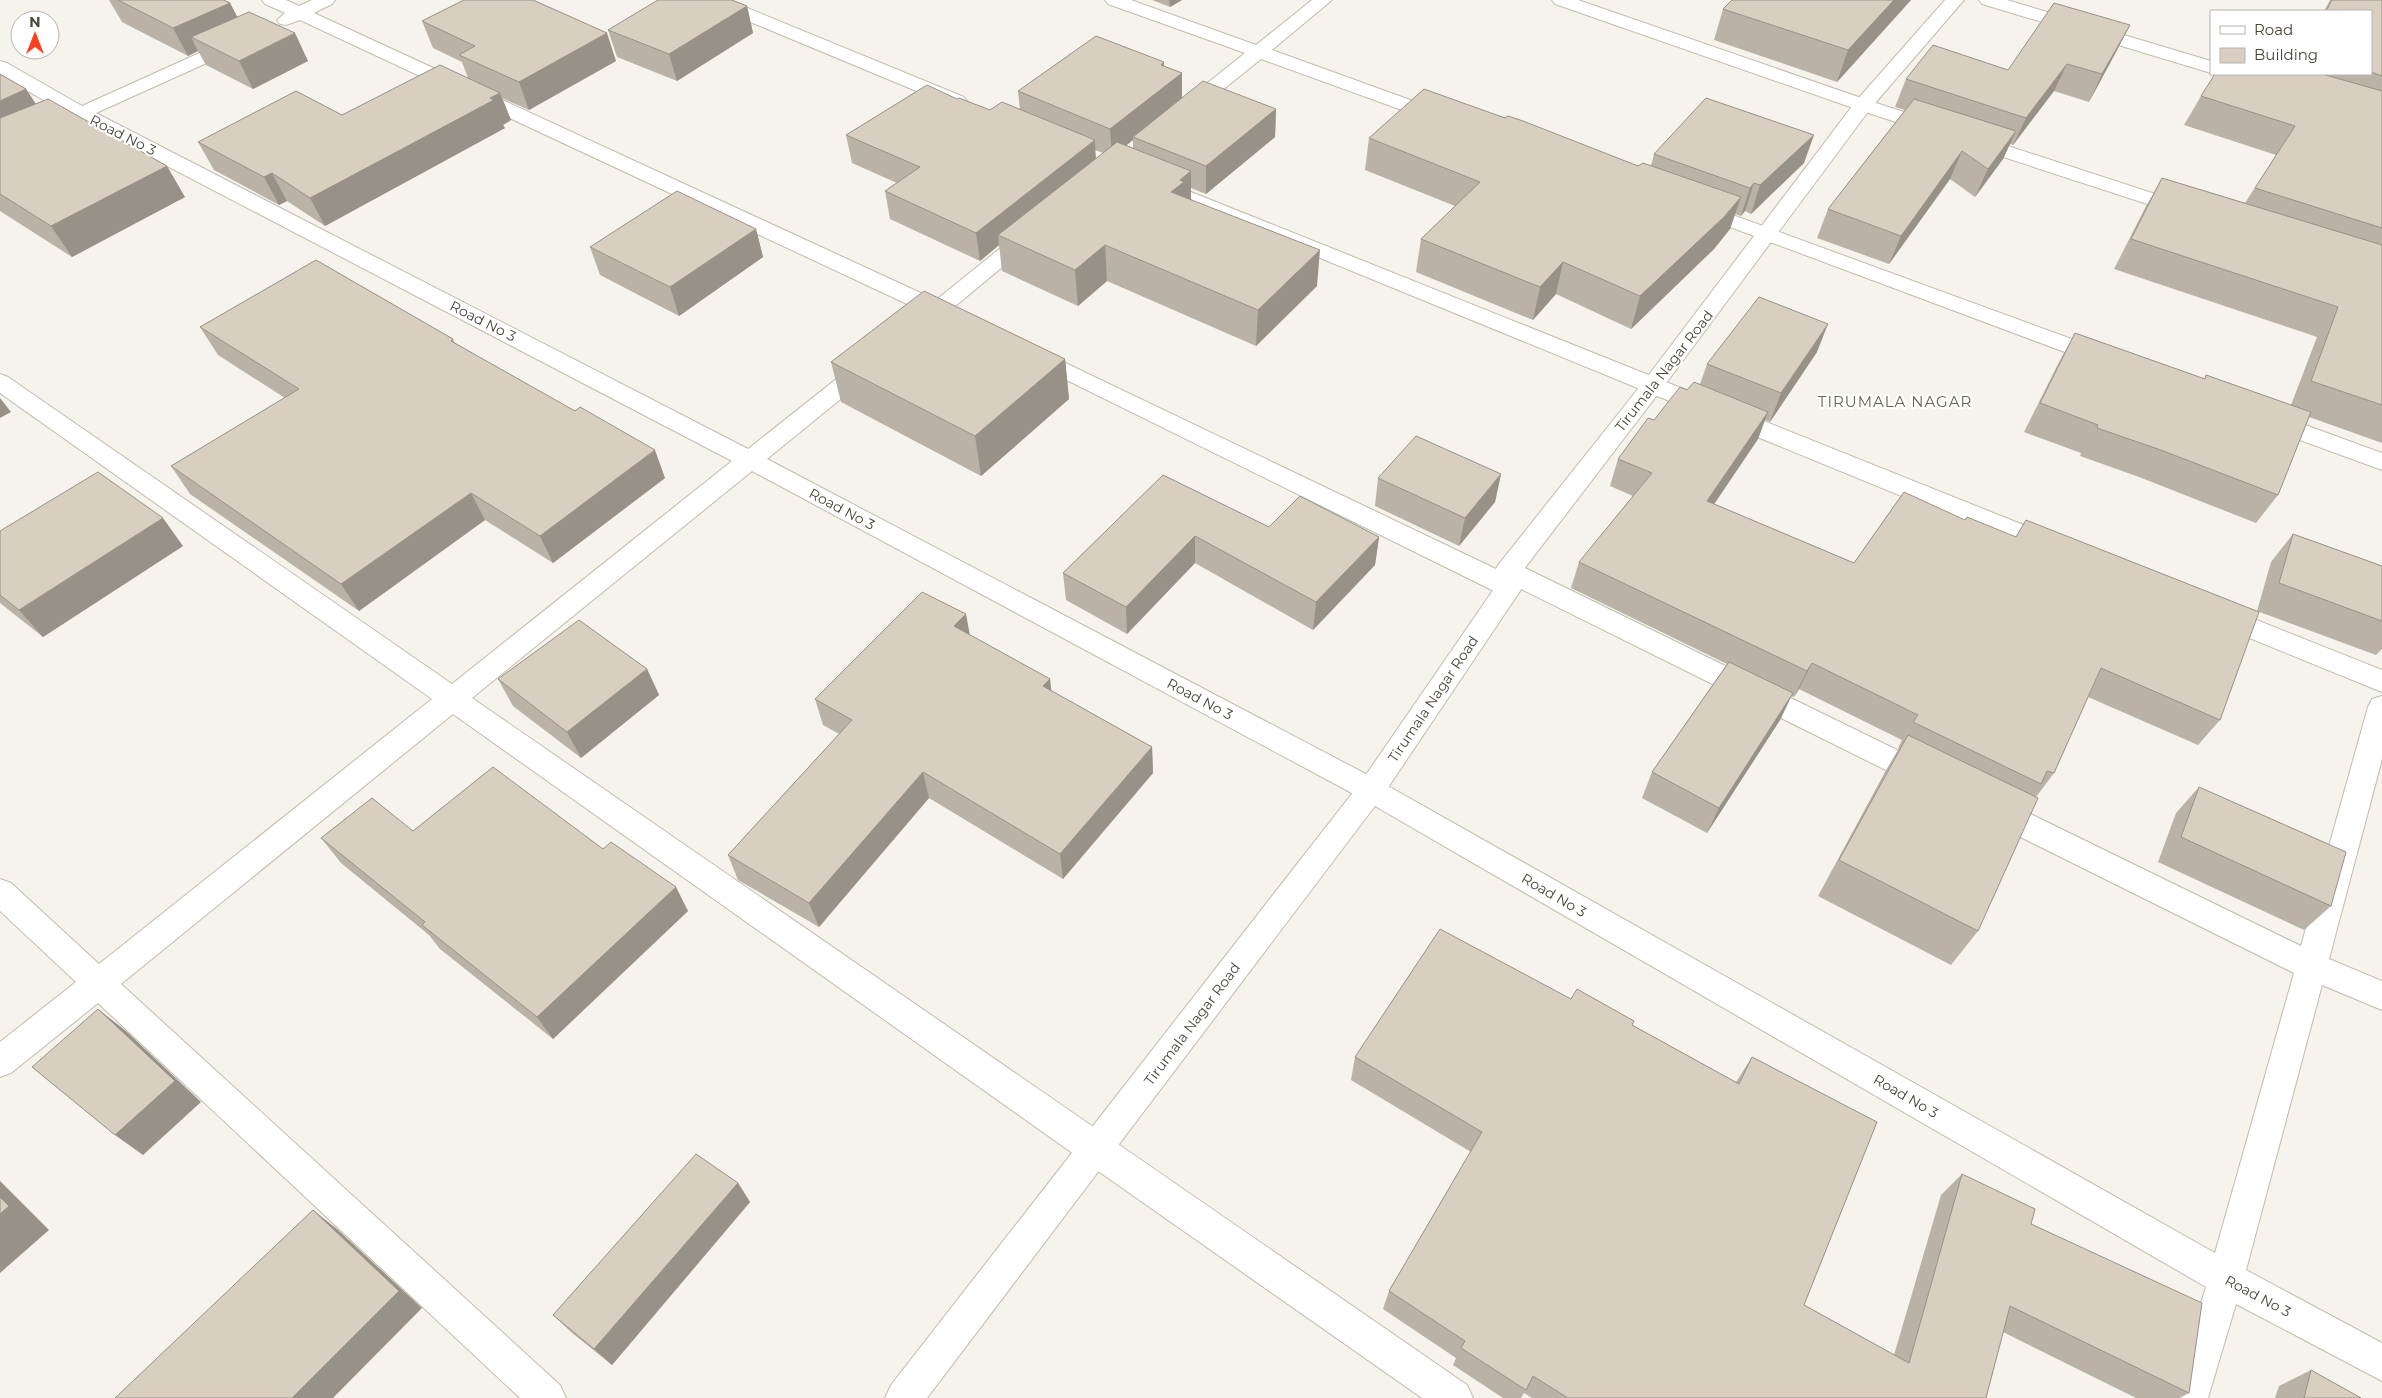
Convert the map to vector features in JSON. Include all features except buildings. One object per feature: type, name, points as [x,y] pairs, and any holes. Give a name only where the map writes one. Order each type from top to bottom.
[{"type":"street","points":[[271,0],[965,322]]},
{"type":"street","points":[[273,26],[326,0]]},
{"type":"street","points":[[713,0],[978,110]]},
{"type":"street","points":[[1114,0],[1257,53],[1462,125]]},
{"type":"street","points":[[1167,125],[1323,0]]},
{"type":"street","points":[[1561,0],[1863,105],[2203,216]]},
{"type":"street","name":"Tirumala Nagar Road","points":[[904,1398],[1371,790],[1508,579],[1863,105],[1956,0]]},
{"type":"street","points":[[1988,0],[2210,67]]},
{"type":"street","points":[[0,150],[79,112],[255,34]]},
{"type":"street","name":"Road No 3","points":[[0,67],[79,112],[750,460],[1371,790],[2226,1278],[2382,1363]]},
{"type":"street","points":[[1142,178],[2078,557]]},
{"type":"street","points":[[1675,201],[2122,365]]},
{"type":"street","points":[[0,1062],[1046,222]]},
{"type":"street","points":[[1018,348],[1945,786]]},
{"type":"street","points":[[0,382],[454,698],[1095,1151],[1454,1398]]},
{"type":"street","points":[[2252,413],[2382,462]]},
{"type":"street","points":[[2198,606],[2382,681]]},
{"type":"street","points":[[2189,1398],[2226,1278],[2382,707]]},
{"type":"street","points":[[1972,799],[2311,966],[2382,996]]},
{"type":"street","points":[[0,892],[547,1398]]},
{"type":"district","name":"TIRUMALA NAGAR","points":[[1895,402]]}]
